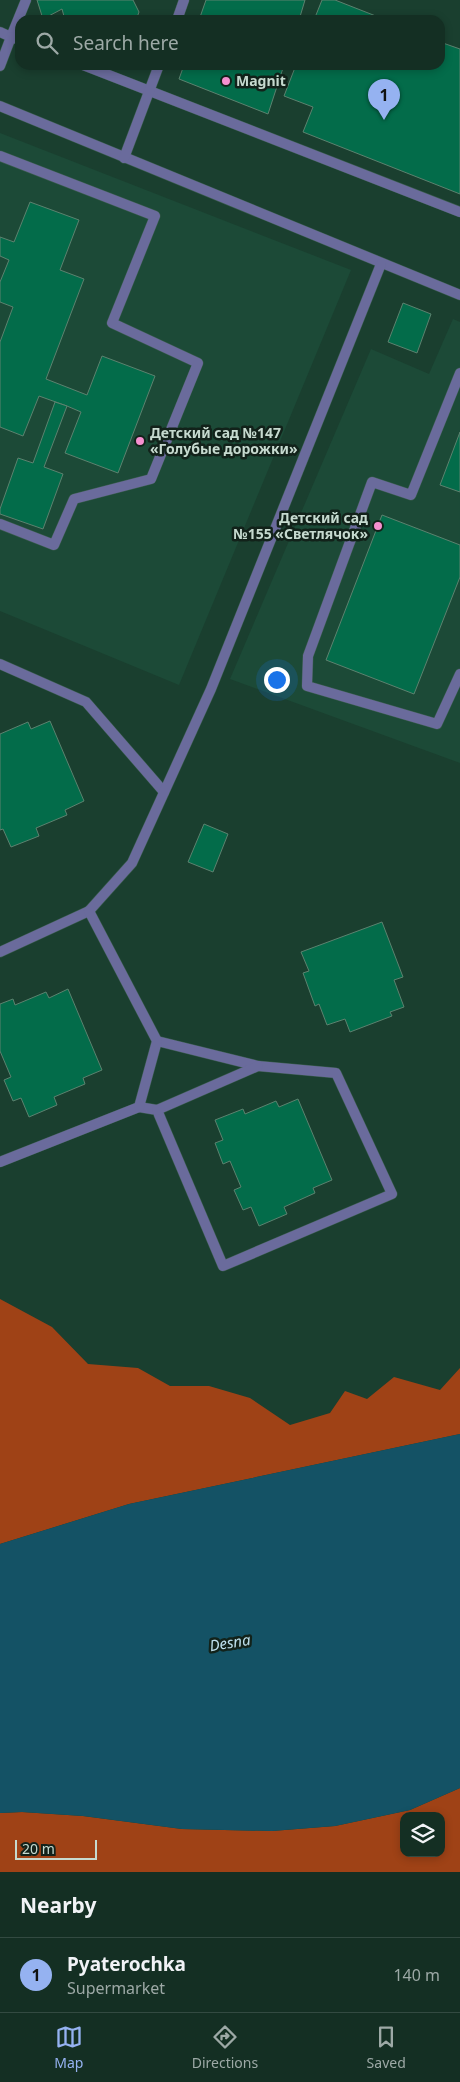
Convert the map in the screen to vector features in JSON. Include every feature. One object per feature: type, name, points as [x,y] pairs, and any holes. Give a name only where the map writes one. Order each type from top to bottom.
[{"type":"lane","points":[[22,15],[26,0]]},
{"type":"lane","points":[[179,15],[184,0]]},
{"type":"lane","points":[[0,32],[15,38]]},
{"type":"lane","points":[[0,66],[15,40]]},
{"type":"lane","points":[[96,70],[460,212]]},
{"type":"lane","points":[[124,158],[157,70]]},
{"type":"lane","points":[[0,106],[460,295]]},
{"type":"lane","points":[[0,156],[155,216],[112,323],[198,364],[151,479],[74,499],[54,545],[0,524]]},
{"type":"lane","points":[[0,952],[89,911],[132,863],[211,689],[381,264]]},
{"type":"lane","points":[[460,373],[411,495],[372,482],[308,656],[308,686],[437,724],[460,674]]},
{"type":"lane","points":[[0,664],[86,702],[164,792]]},
{"type":"lane","points":[[89,911],[158,1041],[139,1107]]},
{"type":"lane","points":[[157,1110],[223,1266],[392,1194],[336,1073],[258,1066],[158,1041]]},
{"type":"lane","points":[[0,1162],[139,1107],[157,1110],[258,1066]]},
{"type":"shaded area","name":"Детский сад №147 «Голубые дорожки»","points":[[0,133],[351,270],[179,685],[0,611]]},
{"type":"shaded area","name":"Детский сад №155 «Светлячок»","points":[[453,319],[460,322],[460,763],[230,679],[371,349],[429,374]]},
{"type":"shaded area","points":[[0,1299],[52,1327],[88,1364],[138,1368],[170,1386],[209,1386],[250,1398],[290,1425],[330,1413],[345,1391],[367,1399],[394,1377],[440,1390],[460,1368],[460,1434],[129,1504],[0,1544]]},
{"type":"shaded area","points":[[460,1788],[460,1872],[0,1872],[0,1813],[22,1812],[83,1816],[182,1829],[272,1831],[335,1826],[400,1812],[400,1857],[445,1857],[445,1812],[401,1812],[410,1810]]},
{"type":"water","name":"Desna","points":[[460,1434],[460,1788],[410,1810],[335,1826],[272,1831],[182,1829],[83,1816],[22,1812],[0,1813],[0,1544],[129,1504]]},
{"type":"building","points":[[37,0],[133,0],[139,12],[138,15],[64,15],[62,9],[51,15],[42,15]]},
{"type":"building","points":[[206,0],[305,0],[300,15],[201,15]]},
{"type":"building","points":[[322,0],[335,0],[373,15],[316,15]]},
{"type":"building","points":[[445,44],[460,49],[460,194],[303,132],[313,107],[284,96],[294,70],[445,70]]},
{"type":"building","points":[[182,70],[282,70],[268,114],[179,79]]},
{"type":"building","points":[[30,202],[79,220],[60,270],[84,279],[46,379],[87,395],[102,356],[155,376],[118,473],[65,453],[81,412],[67,406],[39,396],[23,436],[0,427],[0,342],[13,307],[0,302],[0,282],[9,260],[0,256],[0,237],[14,242]]},
{"type":"building","points":[[403,303],[431,314],[417,353],[388,342]]},
{"type":"building","points":[[55,402],[67,406],[44,467],[63,474],[43,529],[0,514],[0,509],[18,458],[33,463]]},
{"type":"building","points":[[460,432],[460,492],[440,485]]},
{"type":"building","points":[[382,515],[460,545],[460,577],[414,694],[326,660]]},
{"type":"building","points":[[50,721],[84,801],[65,810],[67,815],[36,828],[39,836],[11,847],[3,829],[0,830],[0,734],[28,722],[31,729]]},
{"type":"building","points":[[204,824],[228,834],[213,872],[188,862]]},
{"type":"building","points":[[382,922],[403,977],[394,980],[404,1007],[390,1012],[392,1016],[350,1032],[345,1019],[327,1025],[319,1004],[315,1006],[303,973],[309,971],[301,952]]},
{"type":"building","points":[[68,989],[102,1070],[83,1078],[85,1084],[54,1097],[57,1105],[29,1117],[21,1098],[13,1101],[4,1080],[11,1077],[0,1051],[0,1004],[13,999],[15,1005],[46,992],[49,998]]},
{"type":"building","points":[[298,1099],[332,1180],[313,1188],[315,1193],[284,1207],[287,1214],[259,1226],[251,1207],[243,1210],[234,1190],[241,1187],[230,1161],[223,1164],[215,1143],[223,1140],[215,1120],[243,1109],[245,1114],[276,1101],[279,1107]]},
{"type":"place","name":"Magnit","points":[[226,81]]},
{"type":"place","name":"Pyaterochka","points":[[384,120]]},
{"type":"place","name":"Детский сад №147 «Голубые дорожки»","points":[[140,441]]},
{"type":"place","name":"Детский сад №155 «Светлячок»","points":[[378,526]]}]
